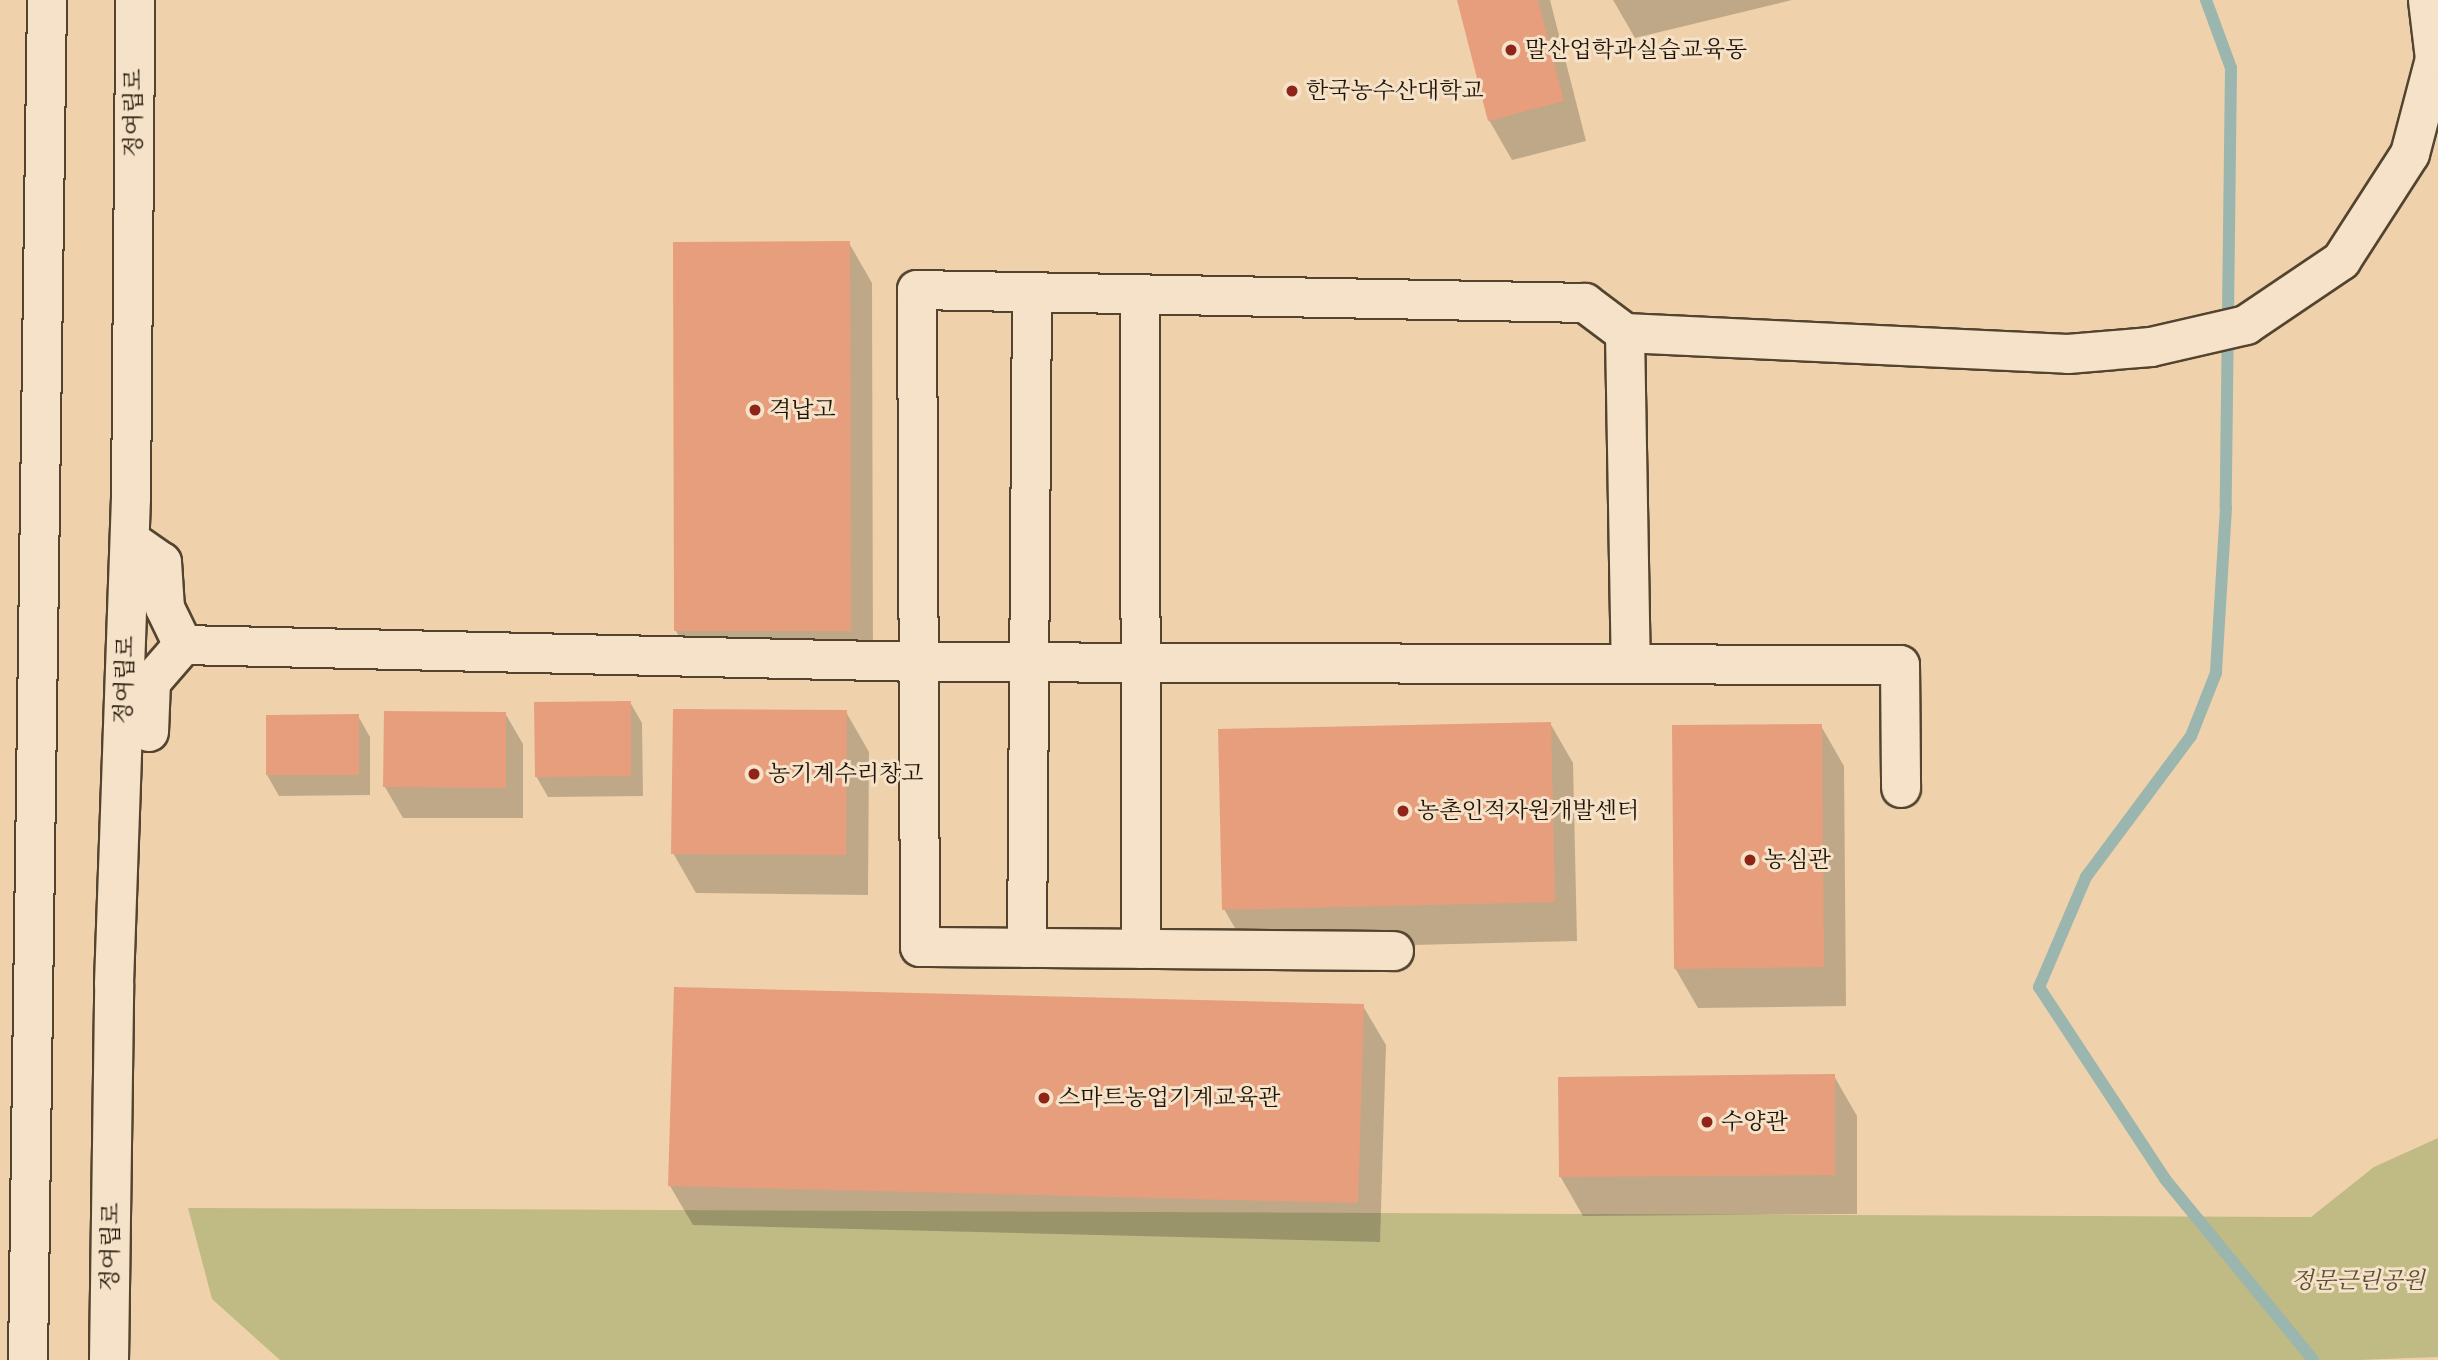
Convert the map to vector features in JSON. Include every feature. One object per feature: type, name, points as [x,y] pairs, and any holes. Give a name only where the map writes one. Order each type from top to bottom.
[{"type":"street","points":[[28,1360],[47,0]]},
{"type":"street","name":"정여립로","points":[[109,1360],[122,745],[130,540],[135,0]]},
{"type":"street","points":[[1394,951],[920,947],[917,290],[1585,303],[1625,333],[2068,354],[2151,346],[2245,325],[2341,261],[2410,153],[2435,59],[2428,0]]},
{"type":"street","points":[[1027,948],[1032,292]]},
{"type":"street","points":[[1140,295],[1141,949]]},
{"type":"street","points":[[1625,333],[1631,664]]},
{"type":"street","points":[[130,540],[162,562],[165,608],[183,645]]},
{"type":"street","points":[[183,645],[918,662],[1900,666],[1900,788]]},
{"type":"street","points":[[122,745],[149,738],[151,682],[183,645]]},
{"type":"green space","name":"정문근린공원","points":[[2438,1138],[2438,1357],[2359,1360],[280,1360],[212,1299],[188,1208],[2311,1217],[2374,1167]]},
{"type":"building","name":"말산업학과실습교육동","points":[[1457,0],[1538,0],[1564,101],[1488,121]]},
{"type":"building","points":[[850,241],[851,631],[674,631],[673,242]]},
{"type":"building","points":[[631,701],[631,776],[535,777],[534,702]]},
{"type":"building","points":[[673,709],[847,710],[846,855],[671,854]]},
{"type":"building","points":[[384,711],[506,712],[506,788],[383,787]]},
{"type":"building","points":[[359,714],[359,775],[266,775],[266,715]]},
{"type":"building","points":[[1551,722],[1555,902],[1222,910],[1218,729]]},
{"type":"building","points":[[1822,724],[1824,967],[1674,969],[1672,725]]},
{"type":"building","points":[[674,987],[1364,1004],[1358,1203],[668,1186]]},
{"type":"building","points":[[1835,1074],[1835,1175],[1559,1177],[1558,1077]]},
{"type":"waterway","points":[[2206,0],[2231,68],[2226,508],[2216,673],[2191,736],[2086,877],[2039,987],[2165,1179],[2313,1360]]},
{"type":"place","name":"말산업학과실습교육동","points":[[1511,50]]},
{"type":"place","name":"한국농수산대학교","points":[[1292,91]]},
{"type":"place","name":"격납고","points":[[755,410]]},
{"type":"place","name":"농기계수리창고","points":[[754,774]]},
{"type":"place","name":"농촌인적자원개발센터","points":[[1403,811]]},
{"type":"place","name":"농심관","points":[[1750,860]]},
{"type":"place","name":"스마트농업기계교육관","points":[[1044,1098]]},
{"type":"place","name":"수양관","points":[[1707,1122]]}]
